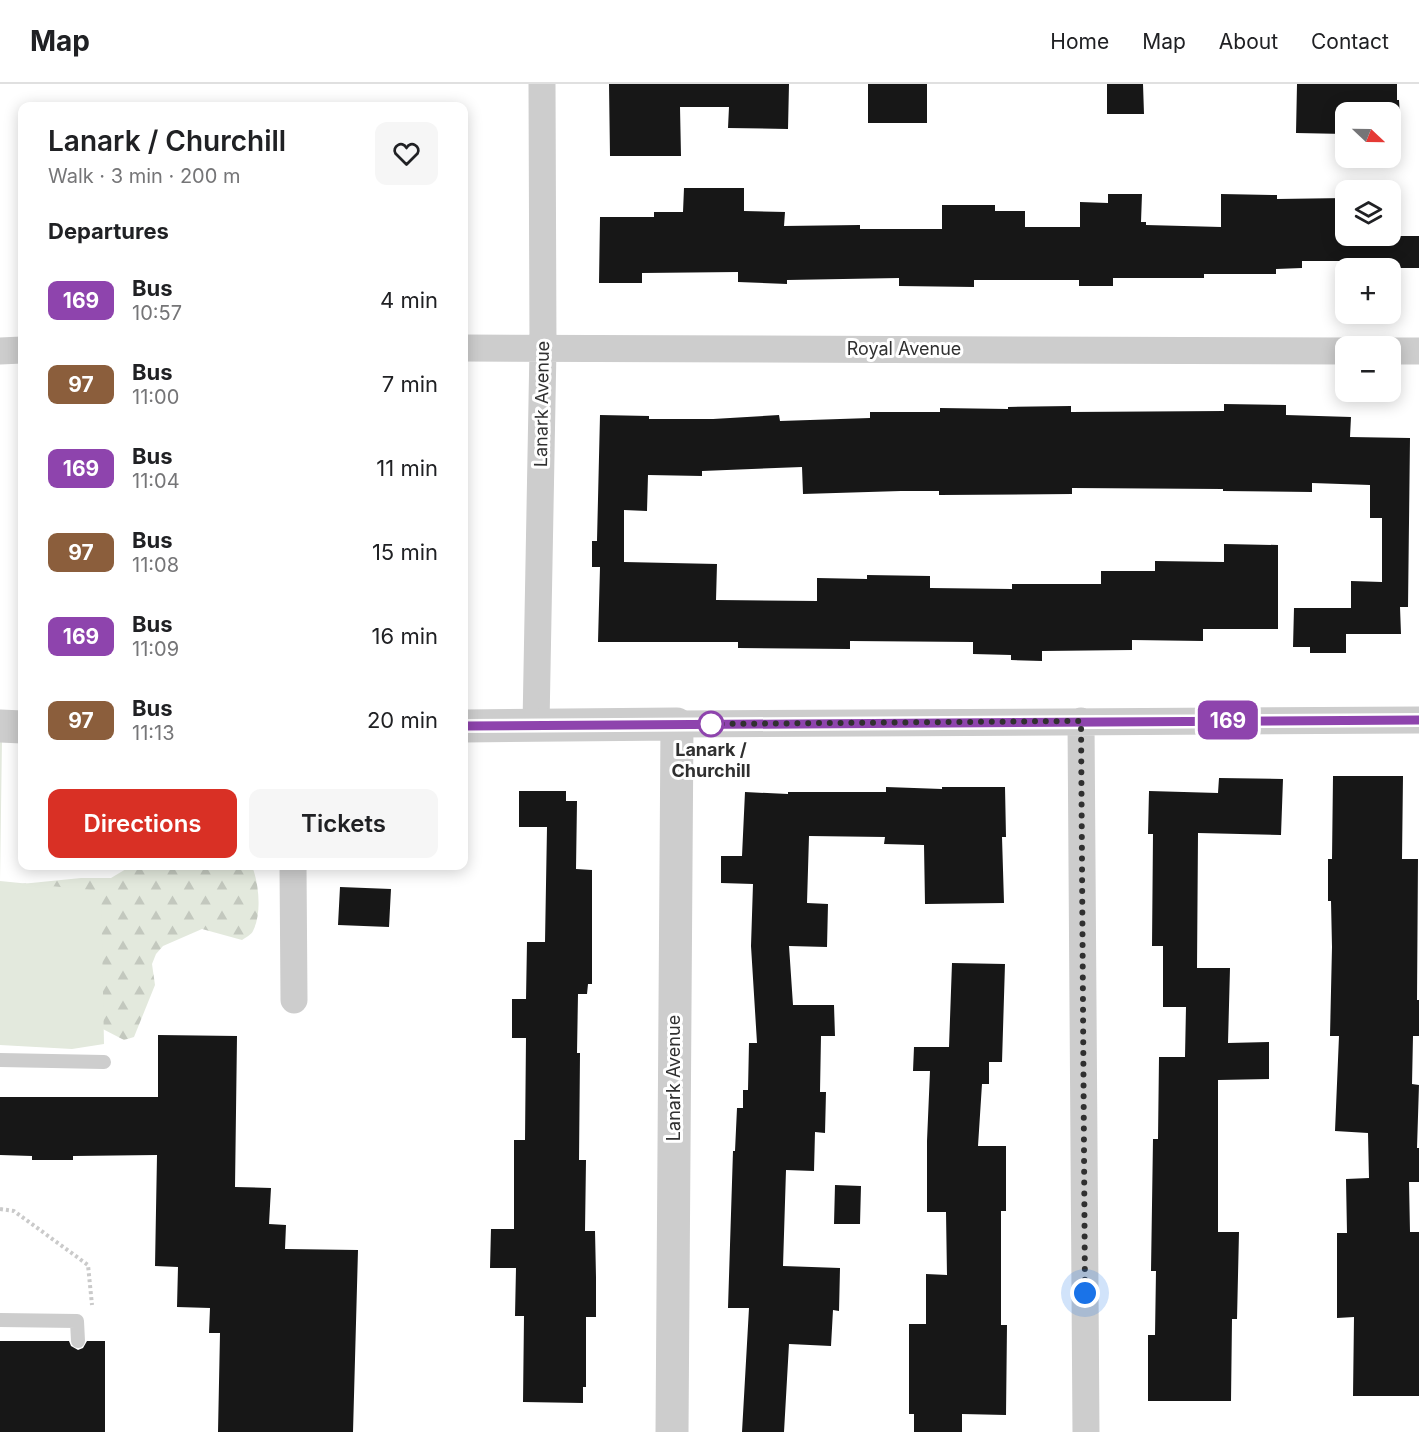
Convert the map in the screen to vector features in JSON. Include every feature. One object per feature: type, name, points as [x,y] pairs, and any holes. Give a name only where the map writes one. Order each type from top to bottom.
[{"type":"street","name":"Lanark Avenue","points":[[536,724],[543,348],[542,84]]},
{"type":"street","name":"Royal Avenue","points":[[468,348],[1335,351]]},
{"type":"street","points":[[0,351],[18,350]]},
{"type":"street","points":[[1401,351],[1419,351]]},
{"type":"street","points":[[468,726],[1419,720]]},
{"type":"street","points":[[1081,721],[1086,1432]]},
{"type":"street","name":"Lanark Avenue","points":[[672,1432],[677,724]]},
{"type":"street","points":[[0,726],[18,726]]},
{"type":"street","points":[[293,870],[294,999]]},
{"type":"lane","points":[[0,1060],[105,1062]]},
{"type":"lane","points":[[0,1320],[77,1321],[78,1341]]},
{"type":"path","points":[[0,1209],[14,1211],[88,1265],[92,1307]]},
{"type":"green space","points":[[0,740],[2,740],[0,881]]},
{"type":"green space","points":[[124,870],[253,870],[258,890],[256,924],[250,935],[242,940],[202,929],[163,946],[156,954],[152,964],[155,985],[134,1037],[124,1040],[97,1026],[0,888],[81,878],[111,878]]},
{"type":"green space","points":[[0,881],[101,891],[104,1044],[72,1049],[0,1045]]},
{"type":"building","points":[[609,84],[789,84],[788,129],[728,128],[729,107],[680,107],[681,156],[610,156]]},
{"type":"building","points":[[868,84],[927,84],[927,123],[868,123]]},
{"type":"building","points":[[1107,84],[1143,84],[1144,114],[1107,114]]},
{"type":"building","points":[[1297,84],[1397,84],[1397,100],[1399,102],[1335,102],[1335,134],[1296,133]]},
{"type":"building","points":[[684,188],[744,188],[744,211],[785,212],[784,226],[860,225],[860,229],[942,229],[942,205],[995,205],[995,211],[1025,211],[1025,227],[1080,227],[1080,202],[1108,203],[1108,194],[1142,194],[1141,222],[1146,222],[1146,225],[1221,227],[1221,194],[1277,195],[1277,199],[1335,198],[1335,246],[1401,246],[1401,236],[1419,236],[1419,268],[1401,268],[1401,258],[1335,258],[1335,261],[1302,261],[1302,268],[1276,269],[1276,274],[1204,274],[1204,278],[1113,278],[1113,286],[1079,286],[1079,280],[974,280],[974,287],[899,286],[899,278],[787,280],[787,284],[738,282],[738,272],[642,273],[642,283],[599,283],[600,217],[654,217],[654,212],[683,212]]},
{"type":"building","points":[[1224,404],[1286,405],[1286,415],[1351,417],[1350,437],[1410,438],[1408,607],[1400,607],[1401,634],[1346,634],[1346,653],[1310,653],[1310,647],[1293,647],[1294,608],[1351,608],[1351,581],[1382,582],[1382,518],[1370,518],[1370,485],[1312,483],[1312,492],[1072,488],[1072,494],[939,495],[939,491],[901,491],[803,494],[802,467],[702,471],[702,476],[648,475],[647,511],[624,510],[624,562],[717,564],[716,600],[817,601],[817,578],[867,579],[867,575],[930,576],[930,588],[1012,589],[1012,584],[1101,584],[1101,571],[1155,571],[1155,561],[1224,562],[1224,544],[1278,545],[1278,629],[1203,629],[1203,641],[1132,640],[1132,650],[1042,651],[1042,661],[1011,660],[1011,655],[973,654],[973,642],[850,641],[850,649],[738,648],[738,642],[598,642],[600,567],[592,567],[592,541],[597,541],[600,415],[649,416],[649,419],[713,419],[779,415],[780,421],[870,418],[870,412],[940,412],[940,408],[1008,409],[1008,407],[1071,406],[1071,412],[1224,411]]},
{"type":"building","points":[[1333,776],[1403,776],[1402,859],[1418,859],[1419,1036],[1413,1036],[1412,1084],[1419,1085],[1417,1148],[1419,1148],[1419,1182],[1409,1182],[1410,1232],[1419,1232],[1419,1396],[1353,1396],[1354,1317],[1337,1318],[1337,1233],[1347,1233],[1346,1179],[1369,1178],[1368,1133],[1335,1131],[1339,1036],[1330,1036],[1332,947],[1331,901],[1328,901],[1328,859],[1332,859]]},
{"type":"building","points":[[1219,778],[1283,779],[1281,835],[1198,833],[1197,968],[1230,968],[1228,1043],[1269,1042],[1269,1079],[1218,1080],[1218,1232],[1239,1232],[1237,1319],[1232,1319],[1231,1401],[1148,1401],[1148,1335],[1155,1335],[1156,1271],[1151,1271],[1153,1139],[1158,1139],[1159,1057],[1185,1057],[1186,1007],[1163,1007],[1163,946],[1152,946],[1153,834],[1148,834],[1149,791],[1218,793]]},
{"type":"building","points":[[886,787],[942,789],[942,787],[1005,787],[1006,837],[1002,837],[1004,903],[925,904],[924,845],[884,844],[885,837],[809,836],[807,903],[828,904],[827,947],[789,946],[793,1005],[834,1005],[835,1036],[821,1036],[820,1092],[826,1092],[825,1133],[815,1132],[814,1171],[786,1170],[783,1266],[840,1268],[839,1311],[833,1310],[831,1346],[789,1344],[784,1432],[742,1432],[749,1308],[728,1308],[733,1151],[735,1151],[737,1108],[743,1108],[743,1090],[748,1090],[749,1043],[757,1043],[751,946],[753,884],[721,883],[721,856],[742,856],[745,792],[788,794],[788,792],[886,792]]},
{"type":"building","points":[[519,791],[566,791],[566,801],[577,801],[576,869],[592,870],[592,984],[588,984],[587,994],[578,994],[577,1053],[580,1053],[579,1160],[586,1160],[585,1231],[595,1231],[596,1277],[596,1317],[586,1317],[586,1387],[583,1387],[583,1403],[523,1402],[524,1316],[515,1316],[516,1268],[490,1268],[491,1229],[514,1229],[514,1140],[525,1140],[526,1038],[512,1038],[512,999],[526,999],[527,942],[545,942],[547,827],[519,827]]},
{"type":"building","points":[[340,887],[391,889],[389,927],[338,925]]},
{"type":"building","points":[[952,963],[1005,964],[1002,1062],[989,1062],[989,1084],[982,1084],[978,1146],[1006,1146],[1006,1211],[1001,1211],[1001,1325],[1007,1325],[1006,1415],[962,1414],[962,1432],[914,1432],[914,1414],[909,1414],[909,1324],[926,1324],[926,1274],[947,1275],[946,1212],[927,1212],[930,1071],[913,1071],[914,1047],[949,1047]]},
{"type":"building","points":[[158,1035],[237,1036],[235,1187],[271,1188],[269,1224],[286,1225],[285,1249],[358,1250],[353,1432],[218,1432],[220,1333],[209,1333],[210,1308],[177,1307],[178,1267],[155,1266],[157,1155],[73,1156],[73,1160],[32,1160],[32,1156],[0,1155],[0,1097],[158,1097]]},
{"type":"building","points":[[835,1185],[861,1186],[860,1224],[834,1224]]},
{"type":"building","points":[[0,1341],[69,1341],[71,1346],[78,1350],[83,1348],[87,1341],[105,1341],[105,1432],[0,1432]]},
{"type":"bus line","name":"169","points":[[468,726],[1419,720]]},
{"type":"place","name":"Lanark / Churchill","points":[[711,724]]},
{"type":"route","points":[[711,724],[1081,721],[1085,1293]]}]
